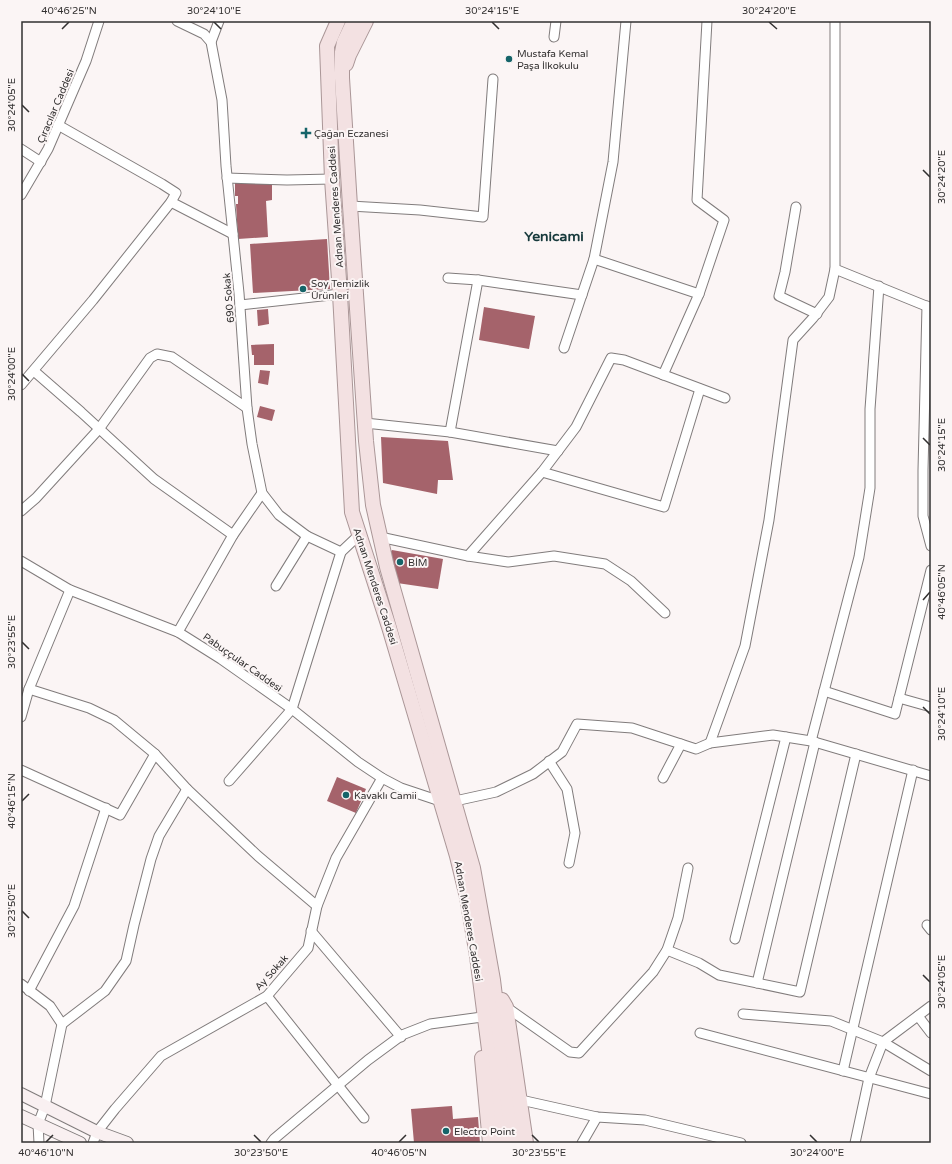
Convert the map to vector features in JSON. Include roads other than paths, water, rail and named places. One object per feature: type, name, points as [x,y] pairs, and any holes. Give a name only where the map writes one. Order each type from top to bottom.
[{"type":"main road","points":[[326,21],[327,46]]},
{"type":"main road","name":"Adnan Menderes Caddesi","points":[[338,21],[327,46],[332,178],[352,512],[390,627],[457,856],[467,897],[483,1002],[501,1143]]},
{"type":"main road","name":"Adnan Menderes Caddesi","points":[[354,21],[344,42],[342,52],[342,78],[365,423],[372,505],[387,567],[473,868],[493,980],[513,1143]]},
{"type":"main road","points":[[342,78],[349,55],[366,21]]},
{"type":"main road","points":[[493,980],[506,1007],[521,1100],[526,1143]]},
{"type":"main road","points":[[483,1002],[481,1045],[490,1143]]},
{"type":"main road","points":[[21,1094],[45,1106],[95,1138],[127,1143]]},
{"type":"main road","points":[[21,1116],[80,1143]]},
{"type":"street","name":"Çıracılar Caddesi","points":[[21,195],[48,150],[86,61],[99,21]]},
{"type":"street","points":[[177,21],[204,34],[211,42],[219,21]]},
{"type":"street","points":[[554,37],[556,21]]},
{"type":"street","points":[[564,348],[594,259],[613,162],[626,21]]},
{"type":"street","points":[[663,375],[699,294],[724,220],[697,200],[707,21]]},
{"type":"street","points":[[710,743],[745,646],[769,520],[793,340],[817,314],[829,297],[835,268],[835,21]]},
{"type":"street","name":"690 Sokak","points":[[211,42],[222,100],[227,178],[240,305],[247,408],[252,444],[262,494],[279,514],[307,536],[341,552]]},
{"type":"street","points":[[350,206],[420,210],[483,217],[493,79]]},
{"type":"street","points":[[21,385],[93,300],[171,202],[176,193],[58,125]]},
{"type":"street","points":[[21,149],[41,162]]},
{"type":"street","points":[[227,178],[286,180],[332,178]]},
{"type":"street","points":[[171,202],[233,234]]},
{"type":"street","points":[[796,207],[785,272],[779,296],[817,314]]},
{"type":"street","points":[[594,259],[699,294]]},
{"type":"street","points":[[835,268],[929,307],[927,470],[923,516],[931,546]]},
{"type":"street","points":[[448,278],[478,280],[582,295]]},
{"type":"street","points":[[450,432],[478,280]]},
{"type":"street","points":[[757,983],[824,691],[859,557],[870,488],[870,409],[879,286]]},
{"type":"street","points":[[240,305],[340,294]]},
{"type":"street","points":[[21,511],[36,498],[99,429],[150,358],[157,354],[172,357],[247,408]]},
{"type":"street","points":[[468,556],[542,472],[576,427],[611,358],[624,360],[726,398]]},
{"type":"street","points":[[34,371],[154,479],[233,535]]},
{"type":"street","points":[[542,472],[664,507],[700,389]]},
{"type":"street","points":[[365,423],[450,432],[558,451]]},
{"type":"street","points":[[178,632],[233,535],[262,494]]},
{"type":"street","points":[[229,781],[292,709],[341,552],[359,534]]},
{"type":"street","points":[[276,586],[307,536]]},
{"type":"street","points":[[380,537],[468,556],[508,562],[554,556],[606,564],[631,581],[665,613]]},
{"type":"street","name":"Pabuççular Caddesi","points":[[21,561],[70,590],[178,632],[221,659],[292,709],[358,762],[382,778],[401,788],[440,801]]},
{"type":"street","points":[[824,691],[895,714],[931,570]]},
{"type":"street","points":[[21,717],[29,689],[70,590]]},
{"type":"street","points":[[29,689],[89,708],[114,720],[155,754],[187,789],[258,856],[317,906]]},
{"type":"street","points":[[899,698],[931,707]]},
{"type":"street","points":[[455,801],[496,792],[534,774],[562,752],[577,724],[632,728],[696,749],[710,743],[773,735],[813,742],[931,776]]},
{"type":"street","points":[[734,939],[786,737]]},
{"type":"street","points":[[663,778],[681,744]]},
{"type":"street","points":[[21,770],[120,815],[155,754]]},
{"type":"street","points":[[666,950],[699,963],[719,975],[800,992],[856,754]]},
{"type":"street","points":[[549,761],[567,789],[575,833],[570,863]]},
{"type":"street","points":[[844,1071],[913,770]]},
{"type":"street","name":"Ay Sokak","points":[[95,1138],[115,1109],[161,1056],[267,996],[308,948],[317,906],[336,858],[382,778]]},
{"type":"street","points":[[38,1143],[38,1124],[45,1106],[62,1024],[105,991],[126,960],[150,858],[159,836],[187,789]]},
{"type":"street","points":[[29,991],[74,906],[106,808]]},
{"type":"street","points":[[506,1007],[570,1052],[579,1053],[653,972],[666,950],[678,918],[688,868]]},
{"type":"street","points":[[311,931],[401,1037]]},
{"type":"street","points":[[21,984],[50,1006],[62,1024]]},
{"type":"street","points":[[267,996],[364,1118]]},
{"type":"street","points":[[855,1143],[869,1078],[883,1042],[931,1006]]},
{"type":"street","points":[[742,1014],[831,1021],[883,1042],[931,1071]]},
{"type":"street","points":[[918,1016],[931,1033]]},
{"type":"street","points":[[271,1143],[368,1060],[401,1037],[430,1024],[482,1017]]},
{"type":"street","points":[[700,1033],[931,1094]]},
{"type":"street","points":[[521,1100],[596,1117],[645,1120],[741,1143]]},
{"type":"street","points":[[582,1143],[596,1117]]},
{"type":"place","name":"Mustafa Kemal Paşa İlkokulu","points":[[509,59]]},
{"type":"place","name":"Çağan Eczanesi","points":[[306,133]]},
{"type":"place","name":"Soy Temizlik Ürünleri","points":[[303,289]]},
{"type":"place","name":"BİM","points":[[400,562]]},
{"type":"place","name":"Kavaklı Camii","points":[[346,795]]},
{"type":"place","name":"Electro Point","points":[[446,1131]]},
{"type":"district","name":"Yenicami","points":[[554,236]]}]
